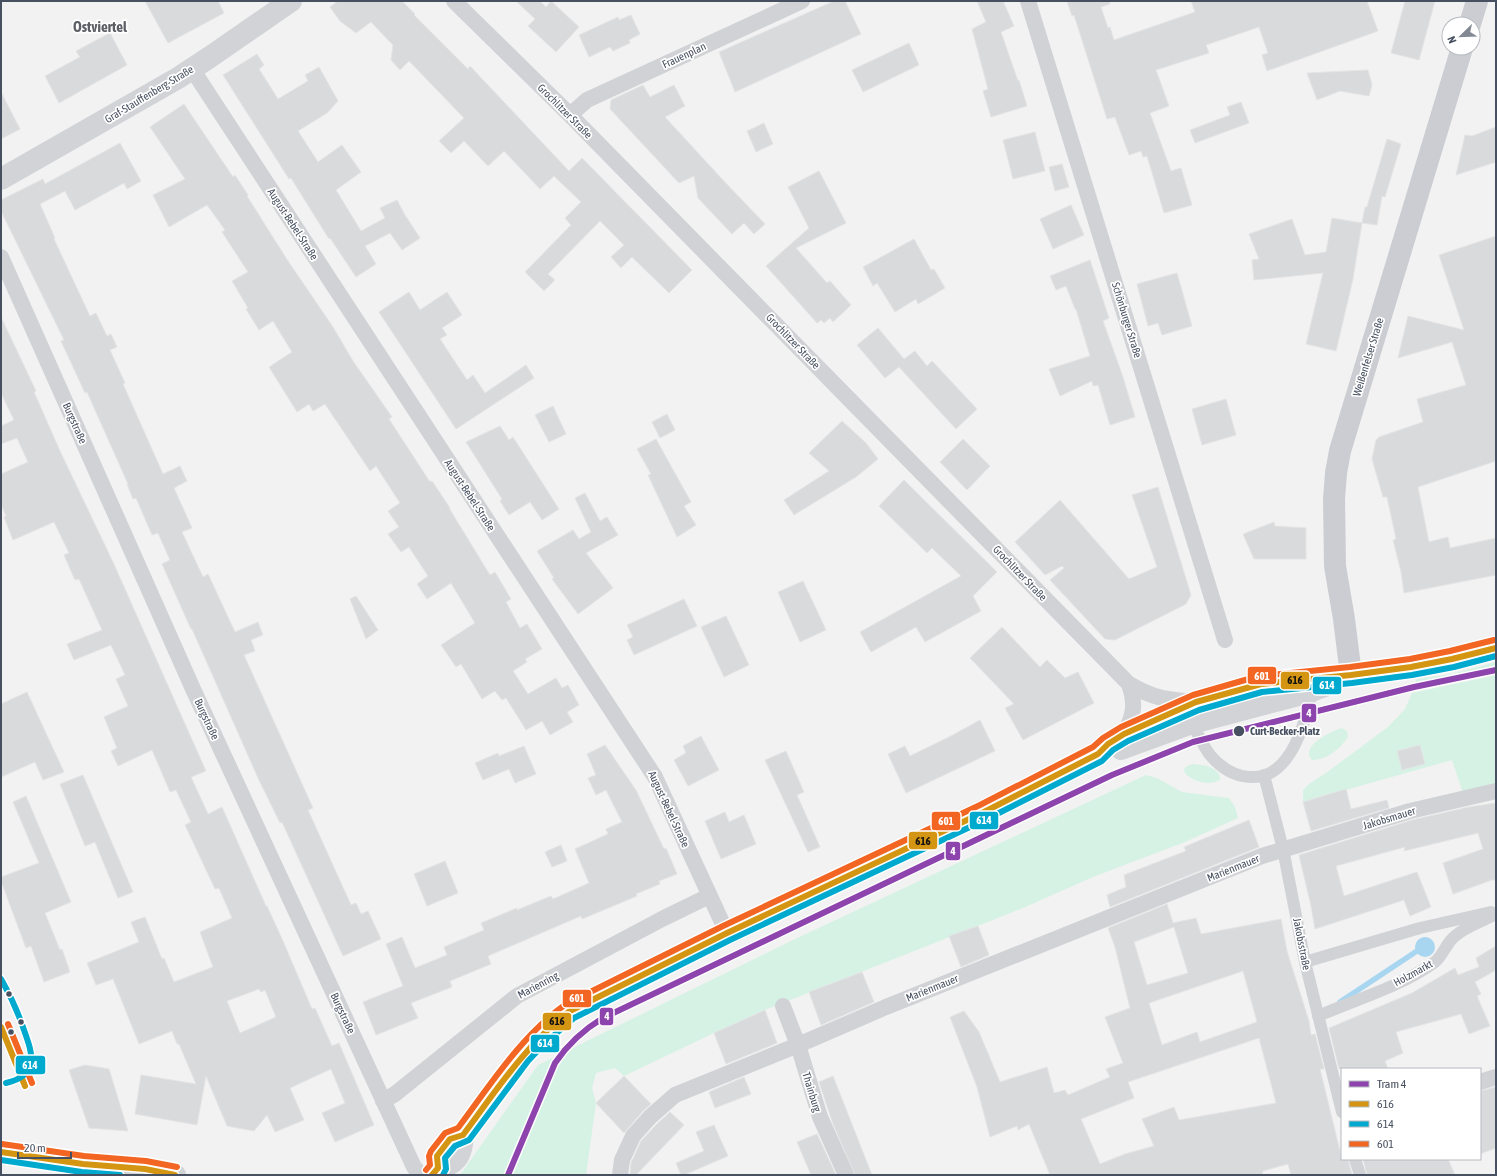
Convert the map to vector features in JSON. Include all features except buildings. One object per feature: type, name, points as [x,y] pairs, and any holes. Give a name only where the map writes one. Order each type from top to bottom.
[{"type":"main road","name":"Graf-Stauffenberg-Straße","points":[[1,179],[117,114],[192,69],[291,1]]},
{"type":"main road","points":[[1472,16],[1477,1]]},
{"type":"main road","name":"Weißenfelser Straße","points":[[1350,675],[1344,618],[1335,566],[1334,499],[1336,472],[1347,425],[1460,56]]},
{"type":"main road","points":[[430,1173],[437,1156],[450,1139],[463,1135],[522,1056],[554,1023],[570,1011],[590,1000],[727,933],[977,815],[1098,754],[1130,746],[1194,713],[1262,684],[1411,667],[1496,648]]},
{"type":"main road","points":[[1098,754],[1108,744],[1124,734],[1194,713],[1312,691],[1350,675]]},
{"type":"main road","points":[[1,1152],[83,1169],[145,1169],[175,1175]]},
{"type":"street","name":"Grochlitzer Straße","points":[[454,1],[570,115],[1129,684],[1148,694],[1164,699],[1194,713]]},
{"type":"street","name":"Frauenplan","points":[[570,115],[587,100],[802,1]]},
{"type":"street","name":"Schönburger Straße","points":[[1028,1],[1225,640]]},
{"type":"street","name":"August-Bebel-Straße","points":[[192,69],[656,777],[727,933]]},
{"type":"street","name":"Burgstraße","points":[[1,258],[193,689],[414,1168],[430,1173]]},
{"type":"street","points":[[1124,734],[1131,720],[1134,708],[1129,684]]},
{"type":"street","points":[[1194,713],[1210,755],[1224,767],[1240,776],[1253,777],[1264,775],[1281,765],[1290,754],[1306,713],[1312,691]]},
{"type":"street","name":"Jakobsstraße","points":[[1264,775],[1284,849],[1306,962],[1341,1108]]},
{"type":"street","name":"Jakobsmauer","points":[[1284,849],[1410,811],[1496,791]]},
{"type":"street","name":"Marienmauer","points":[[620,1175],[622,1160],[633,1136],[650,1117],[675,1095],[886,1007],[1262,856],[1284,849]]},
{"type":"street","name":"Marienring","points":[[383,1100],[394,1094],[517,996],[710,896]]},
{"type":"street","points":[[1306,962],[1420,928],[1496,911]]},
{"type":"street","name":"Holzmarkt","points":[[1318,1016],[1404,981],[1441,956],[1451,940],[1460,933],[1496,914]]},
{"type":"street","name":"Thainburg","points":[[783,1006],[798,1045],[820,1117],[846,1175]]},
{"type":"street","points":[[1481,1082],[1496,1077]]},
{"type":"street","points":[[1356,1160],[1360,1175]]},
{"type":"green space","points":[[1496,662],[1496,666],[1414,683],[1417,679],[1452,674]]},
{"type":"green space","points":[[1496,675],[1496,788],[1464,796],[1452,760],[1303,802],[1303,790],[1309,784],[1388,727],[1405,709],[1412,693]]},
{"type":"green space","points":[[1342,728],[1347,731],[1348,737],[1341,746],[1328,756],[1318,760],[1312,760],[1309,755],[1313,745],[1331,732]]},
{"type":"green space","points":[[1193,764],[1212,768],[1220,776],[1220,780],[1206,783],[1192,779],[1185,773],[1184,769]]},
{"type":"green space","points":[[1146,775],[1157,778],[1182,792],[1229,798],[1235,807],[1238,818],[1185,842],[1093,877],[1023,908],[765,1010],[624,1076],[615,1068],[596,1073],[592,1088],[596,1103],[586,1175],[460,1175],[538,1065],[793,940]]},
{"type":"water","points":[[1425,937],[1432,940],[1435,947],[1432,954],[1425,957],[1418,954],[1415,947],[1418,940]]},
{"type":"waterway","points":[[1340,1002],[1417,951]]},
{"type":"tram line","name":"4","points":[[508,1175],[555,1063],[576,1038],[603,1018],[1112,775],[1193,742],[1414,687],[1496,670]]},
{"type":"transit line","name":"601","points":[[426,1170],[430,1165],[429,1156],[431,1151],[445,1133],[458,1128],[521,1046],[535,1031],[566,1004],[723,926],[980,805],[1093,747],[1103,738],[1121,727],[1193,695],[1259,676],[1350,667],[1410,659],[1494,640]]},
{"type":"transit line","name":"616","points":[[432,1175],[438,1168],[437,1156],[450,1139],[463,1135],[512,1069],[539,1038],[570,1011],[727,933],[984,812],[1098,754],[1108,744],[1124,734],[1196,702],[1261,684],[1411,667],[1496,648]]},
{"type":"transit line","name":"614","points":[[443,1175],[446,1169],[445,1158],[455,1146],[469,1140],[528,1061],[545,1043],[574,1018],[730,940],[987,819],[1102,761],[1113,750],[1128,741],[1199,710],[1262,692],[1412,675],[1454,667],[1496,656]]},
{"type":"transit line","name":"614","points":[[1,979],[11,997],[19,1017],[30,1048],[31,1056],[29,1069],[24,1075],[6,1083]]},
{"type":"transit line","name":"601","points":[[8,1024],[32,1083]]},
{"type":"transit line","name":"616","points":[[1,1027],[25,1086]]},
{"type":"transit line","name":"601","points":[[2,1144],[84,1156],[146,1161],[177,1167]]},
{"type":"transit line","name":"616","points":[[1,1152],[83,1164],[145,1169],[175,1175]]},
{"type":"transit line","name":"614","points":[[1,1160],[82,1172],[120,1175]]},
{"type":"place","name":"Curt-Becker-Platz","points":[[1239,731]]},
{"type":"district","name":"Ostviertel","points":[[100,26]]}]
